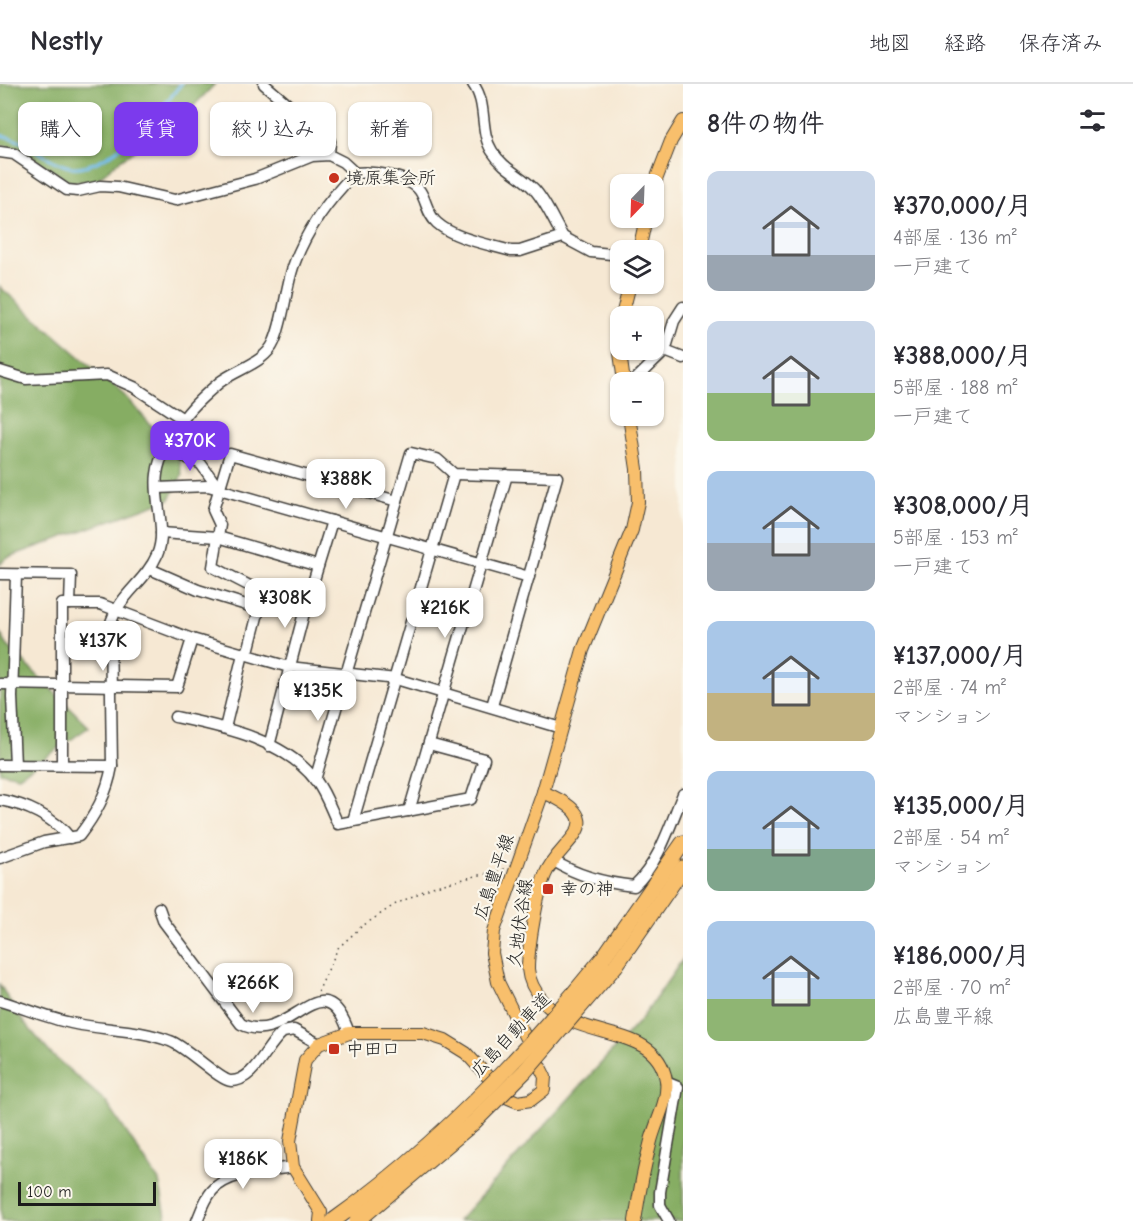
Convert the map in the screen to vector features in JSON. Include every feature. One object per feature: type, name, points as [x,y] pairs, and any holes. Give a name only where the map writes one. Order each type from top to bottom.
[{"type":"highway","name":"広島自動車道","points":[[333,1221],[410,1160],[463,1113],[610,961],[683,843]]},
{"type":"highway","name":"広島自動車道","points":[[357,1221],[418,1171],[488,1108],[533,1062],[683,868]]},
{"type":"main road","points":[[658,174],[671,141],[683,121]]},
{"type":"main road","name":"広島豊平線","points":[[319,1044],[349,1033],[423,1033],[445,1040],[466,1053],[506,1097],[518,1102],[531,1100],[544,1090],[545,1077],[498,982],[492,953],[494,931],[543,792],[583,650],[632,531],[638,502],[637,469],[631,426]]},
{"type":"main road","name":"久地伏谷線","points":[[543,792],[569,805],[578,820],[576,836],[554,861],[541,884],[529,963],[531,982],[547,1007],[566,1021],[645,1046],[663,1067],[666,1082]]},
{"type":"main road","points":[[319,1044],[305,1060],[290,1141],[293,1167],[321,1212],[320,1221]]},
{"type":"main road","points":[[635,1221],[651,1139],[666,1095],[666,1082]]},
{"type":"street","points":[[264,84],[285,102]]},
{"type":"street","points":[[473,84],[482,105],[486,138],[492,151],[512,175],[534,189],[563,237],[591,252],[610,254]]},
{"type":"street","points":[[0,152],[14,154],[67,190],[78,192],[100,186],[118,187],[175,200],[255,179],[312,156]]},
{"type":"street","points":[[331,156],[343,162],[355,173],[410,182],[420,190],[428,212],[438,224],[451,232],[511,251],[520,251],[541,242],[563,237]]},
{"type":"street","points":[[0,858],[45,842],[80,836],[95,815],[109,787],[112,766],[110,626],[114,609],[150,569],[158,553],[161,533],[157,489],[160,458],[183,419],[220,382],[264,356],[274,343],[293,268],[305,240],[328,201],[355,173]]},
{"type":"street","points":[[643,372],[665,351],[674,321],[683,307]]},
{"type":"street","points":[[665,351],[683,358]]},
{"type":"street","points":[[0,371],[26,379],[108,375],[134,387],[183,419]]},
{"type":"street","points":[[167,449],[201,464],[219,489]]},
{"type":"street","points":[[315,780],[411,453],[437,459],[454,474],[557,477],[492,706]]},
{"type":"street","points":[[305,609],[275,599],[213,567],[220,525],[213,510],[231,454],[397,501]]},
{"type":"street","points":[[353,821],[454,474]]},
{"type":"street","points":[[409,811],[507,475]]},
{"type":"street","points":[[157,489],[208,486],[529,577]]},
{"type":"street","points":[[269,746],[305,609],[332,521]]},
{"type":"street","points":[[161,533],[218,537],[318,566]]},
{"type":"street","points":[[150,569],[198,590],[259,609],[249,648],[243,654],[225,728]]},
{"type":"street","points":[[0,574],[71,575],[70,604]]},
{"type":"street","points":[[15,765],[13,684],[16,575]]},
{"type":"street","points":[[62,765],[60,685],[62,604],[100,604],[192,639],[289,667],[396,679],[561,728]]},
{"type":"street","points":[[0,684],[177,687],[192,639]]},
{"type":"street","points":[[175,717],[225,728],[269,746],[298,763],[315,780],[338,824],[471,799],[484,759],[429,744]]},
{"type":"street","points":[[0,765],[112,766]]},
{"type":"street","points":[[554,861],[570,872],[613,884],[634,886],[656,856],[683,794]]},
{"type":"street","points":[[0,800],[29,809],[50,820],[61,826],[70,838]]},
{"type":"street","points":[[159,908],[164,922],[241,1024],[252,1029],[263,1030],[274,1027],[318,1002],[331,1004],[342,1014],[349,1033]]},
{"type":"street","points":[[0,1001],[70,1023],[139,1033],[171,1041],[191,1052],[224,1080],[233,1081],[252,1072],[283,1032],[294,1030],[319,1044]]},
{"type":"street","points":[[666,1082],[678,1088],[660,1192],[660,1205],[669,1221]]},
{"type":"street","points":[[197,1221],[210,1193],[218,1184],[236,1177],[293,1167]]},
{"type":"path","points":[[318,1002],[318,993],[338,948],[361,927],[394,905],[432,887],[463,877],[505,869],[515,873]]},
{"type":"green space","points":[[0,84],[215,84],[197,102],[114,102],[114,156],[126,156],[95,181],[69,182],[30,156],[102,156],[102,102],[18,102],[18,149],[0,145]]},
{"type":"green space","points":[[0,287],[125,396],[178,455],[182,475],[170,499],[6,558],[0,565]]},
{"type":"green space","points":[[0,633],[7,645],[89,727],[19,776],[0,772]]},
{"type":"green space","points":[[683,959],[683,1221],[458,1221],[642,1018]]},
{"type":"green space","points":[[0,985],[18,1015],[51,1054],[106,1102],[159,1181],[167,1221],[1,1221]]},
{"type":"waterway","points":[[0,135],[19,141],[58,163],[81,167],[97,162],[130,139],[160,110],[181,84]]},
{"type":"place","name":"境原集会所","points":[[334,178]]},
{"type":"place","name":"幸の神","points":[[548,889]]},
{"type":"place","name":"中田口","points":[[334,1049]]}]
